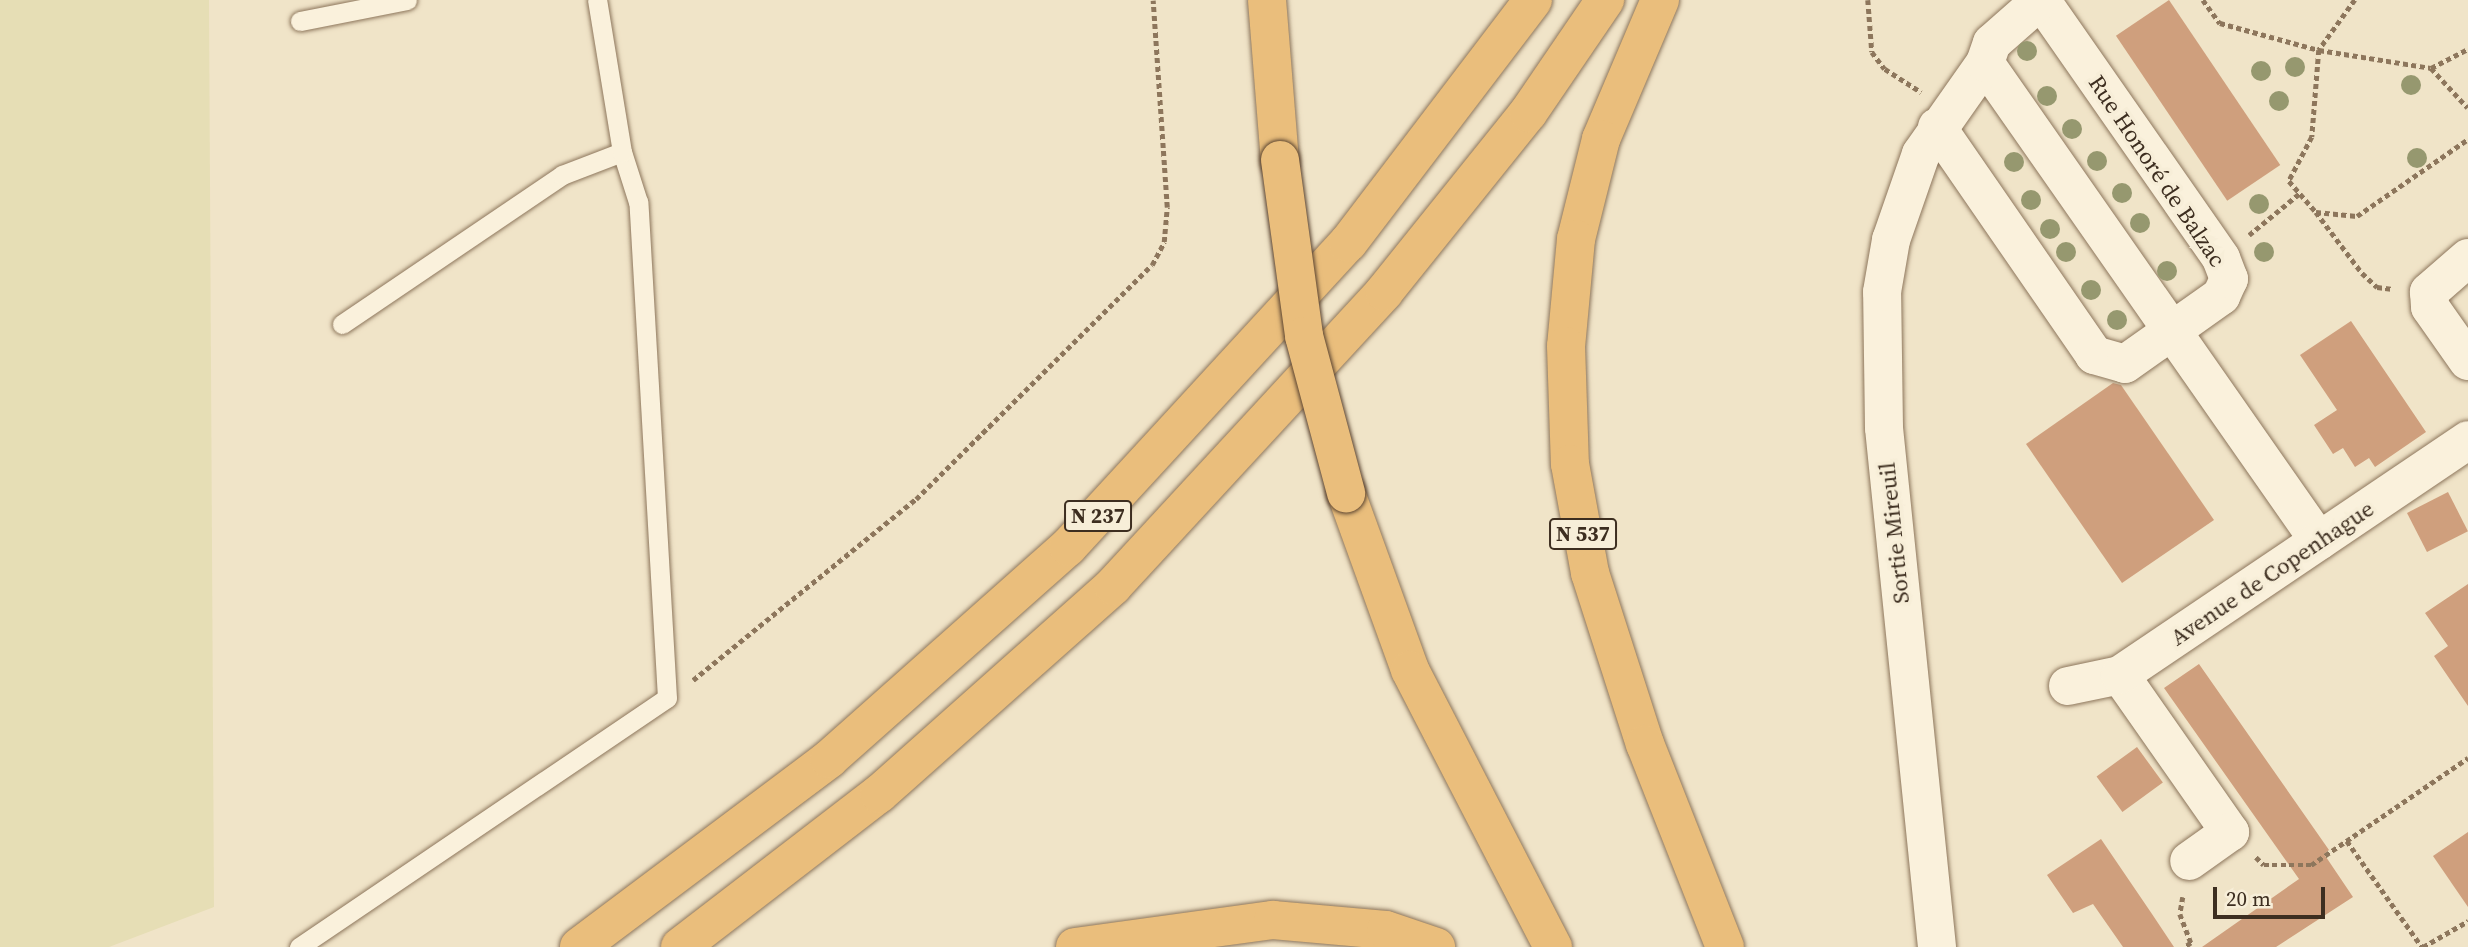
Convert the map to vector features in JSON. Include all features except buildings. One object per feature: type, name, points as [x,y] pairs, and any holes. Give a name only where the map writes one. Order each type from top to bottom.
[{"type":"highway","points":[[1267,0],[1280,160],[1304,336],[1346,493],[1410,670],[1553,947]]},
{"type":"highway","name":"N 237","points":[[579,947],[829,759],[1068,547],[1348,243],[1533,0]]},
{"type":"highway","name":"N 237","points":[[680,947],[879,794],[1113,586],[1384,292],[1528,113],[1605,0]]},
{"type":"highway","name":"N 537","points":[[1660,0],[1601,139],[1576,239],[1566,346],[1570,464],[1590,573],[1645,744],[1725,947]]},
{"type":"highway","points":[[1075,947],[1273,920],[1386,930],[1436,947]]},
{"type":"street","name":"Sortie Mireuil","points":[[1937,947],[1880,346],[1891,240],[1920,154],[1943,118],[1985,63],[1992,43],[2041,0]]},
{"type":"street","name":"Rue Honoré de Balzac","points":[[1943,118],[2094,355],[2125,364],[2176,332],[2221,296],[2229,279],[2221,258],[2041,0]]},
{"type":"street","points":[[1985,63],[2176,332],[2319,541]]},
{"type":"street","points":[[2468,258],[2429,292],[2430,307],[2468,361]]},
{"type":"street","name":"Avenue de Copenhague","points":[[2067,686],[2120,675],[2468,440]]},
{"type":"street","points":[[2120,675],[2230,832],[2189,861]]},
{"type":"lane","points":[[300,21],[407,0]]},
{"type":"lane","points":[[299,947],[667,698],[638,202],[622,152],[597,0]]},
{"type":"lane","points":[[342,324],[562,175],[622,152]]},
{"type":"path","points":[[667,698],[916,499],[1152,265],[1164,242],[1167,207],[1153,0]]},
{"type":"path","points":[[1868,0],[1872,52],[1885,69],[1943,118]]},
{"type":"path","points":[[2203,0],[2220,23],[2319,50],[2431,68],[2468,49]]},
{"type":"path","points":[[2355,0],[2319,50],[2312,137],[2289,180],[2377,287],[2429,292]]},
{"type":"path","points":[[2431,68],[2468,108]]},
{"type":"path","points":[[2316,212],[2357,216],[2468,139]]},
{"type":"path","points":[[2221,258],[2300,193]]},
{"type":"path","points":[[2230,832],[2264,865],[2311,865],[2468,758]]},
{"type":"path","points":[[2347,841],[2422,947],[2468,921]]},
{"type":"path","points":[[2185,947],[2191,943],[2180,914],[2189,861]]},
{"type":"shaded area","points":[[0,0],[209,0],[214,907],[109,947],[0,947]]}]
